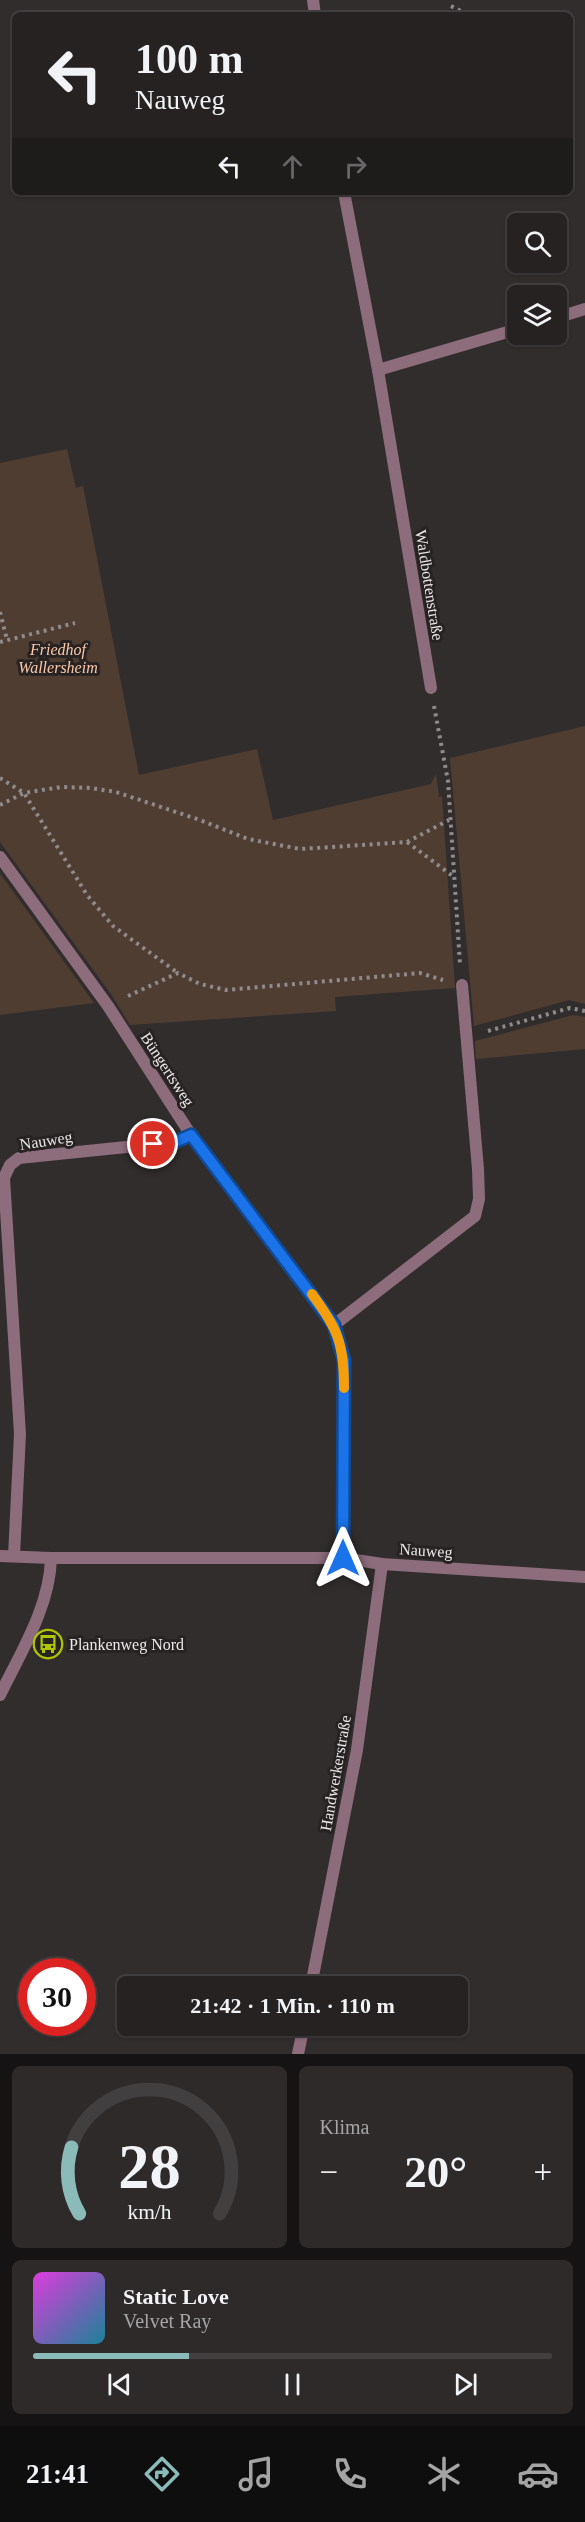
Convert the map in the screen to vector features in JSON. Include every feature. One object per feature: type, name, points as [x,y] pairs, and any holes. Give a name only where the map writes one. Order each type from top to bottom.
[{"type":"street","name":"Waldbottenstraße","points":[[345,195],[378,370],[431,688]]},
{"type":"street","points":[[567,315],[585,309]]},
{"type":"street","points":[[378,370],[507,332]]},
{"type":"street","name":"Büngertsweg","points":[[0,857],[108,1006],[191,1135],[334,1325],[344,1360],[343,1558]]},
{"type":"street","points":[[334,1325],[475,1216],[479,1200],[478,1169],[462,985]]},
{"type":"street","name":"Nauweg","points":[[14,1556],[20,1434],[4,1178],[10,1165],[19,1158],[175,1142],[191,1135]]},
{"type":"street","name":"Nauweg","points":[[0,1556],[343,1558],[382,1564],[585,1577]]},
{"type":"street","points":[[0,1695],[46,1596],[51,1574],[51,1558]]},
{"type":"street","name":"Handwerkerstraße","points":[[313,1976],[357,1750],[382,1564]]},
{"type":"street","points":[[298,2054],[302,2036]]},
{"type":"path","points":[[451,6],[463,12]]},
{"type":"path","points":[[0,612],[7,640]]},
{"type":"path","points":[[0,642],[75,623]]},
{"type":"path","points":[[0,778],[24,793],[87,895],[113,926],[178,973],[200,984],[226,990],[420,973],[462,985],[448,781],[431,688]]},
{"type":"path","points":[[0,805],[24,793],[61,787],[91,788],[116,792],[248,839],[300,849],[407,842],[449,819]]},
{"type":"path","points":[[407,842],[454,878]]},
{"type":"path","points":[[108,1006],[178,973]]},
{"type":"path","points":[[467,1037],[570,1008],[585,1011]]},
{"type":"green space","name":"Friedhof Wallersheim","points":[[67,449],[76,488],[83,486],[139,775],[257,749],[273,820],[431,784],[436,774],[439,797],[442,796],[455,988],[335,997],[336,1011],[130,1025],[111,994],[0,842],[0,463]]},
{"type":"green space","points":[[585,726],[585,1004],[569,1000],[474,1026],[450,758]]},
{"type":"green space","points":[[0,874],[7,883],[94,1003],[0,1015]]},
{"type":"green space","points":[[573,1015],[585,1017],[585,1049],[476,1059],[475,1041]]},
{"type":"slow traffic","points":[[312,1294],[334,1325],[341,1344],[344,1360],[344,1388]]},
{"type":"place","name":"Plankenweg Nord","points":[[48,1644]]},
{"type":"route","points":[[153,1144],[175,1142],[191,1135],[334,1325],[344,1360],[343,1558]]}]
